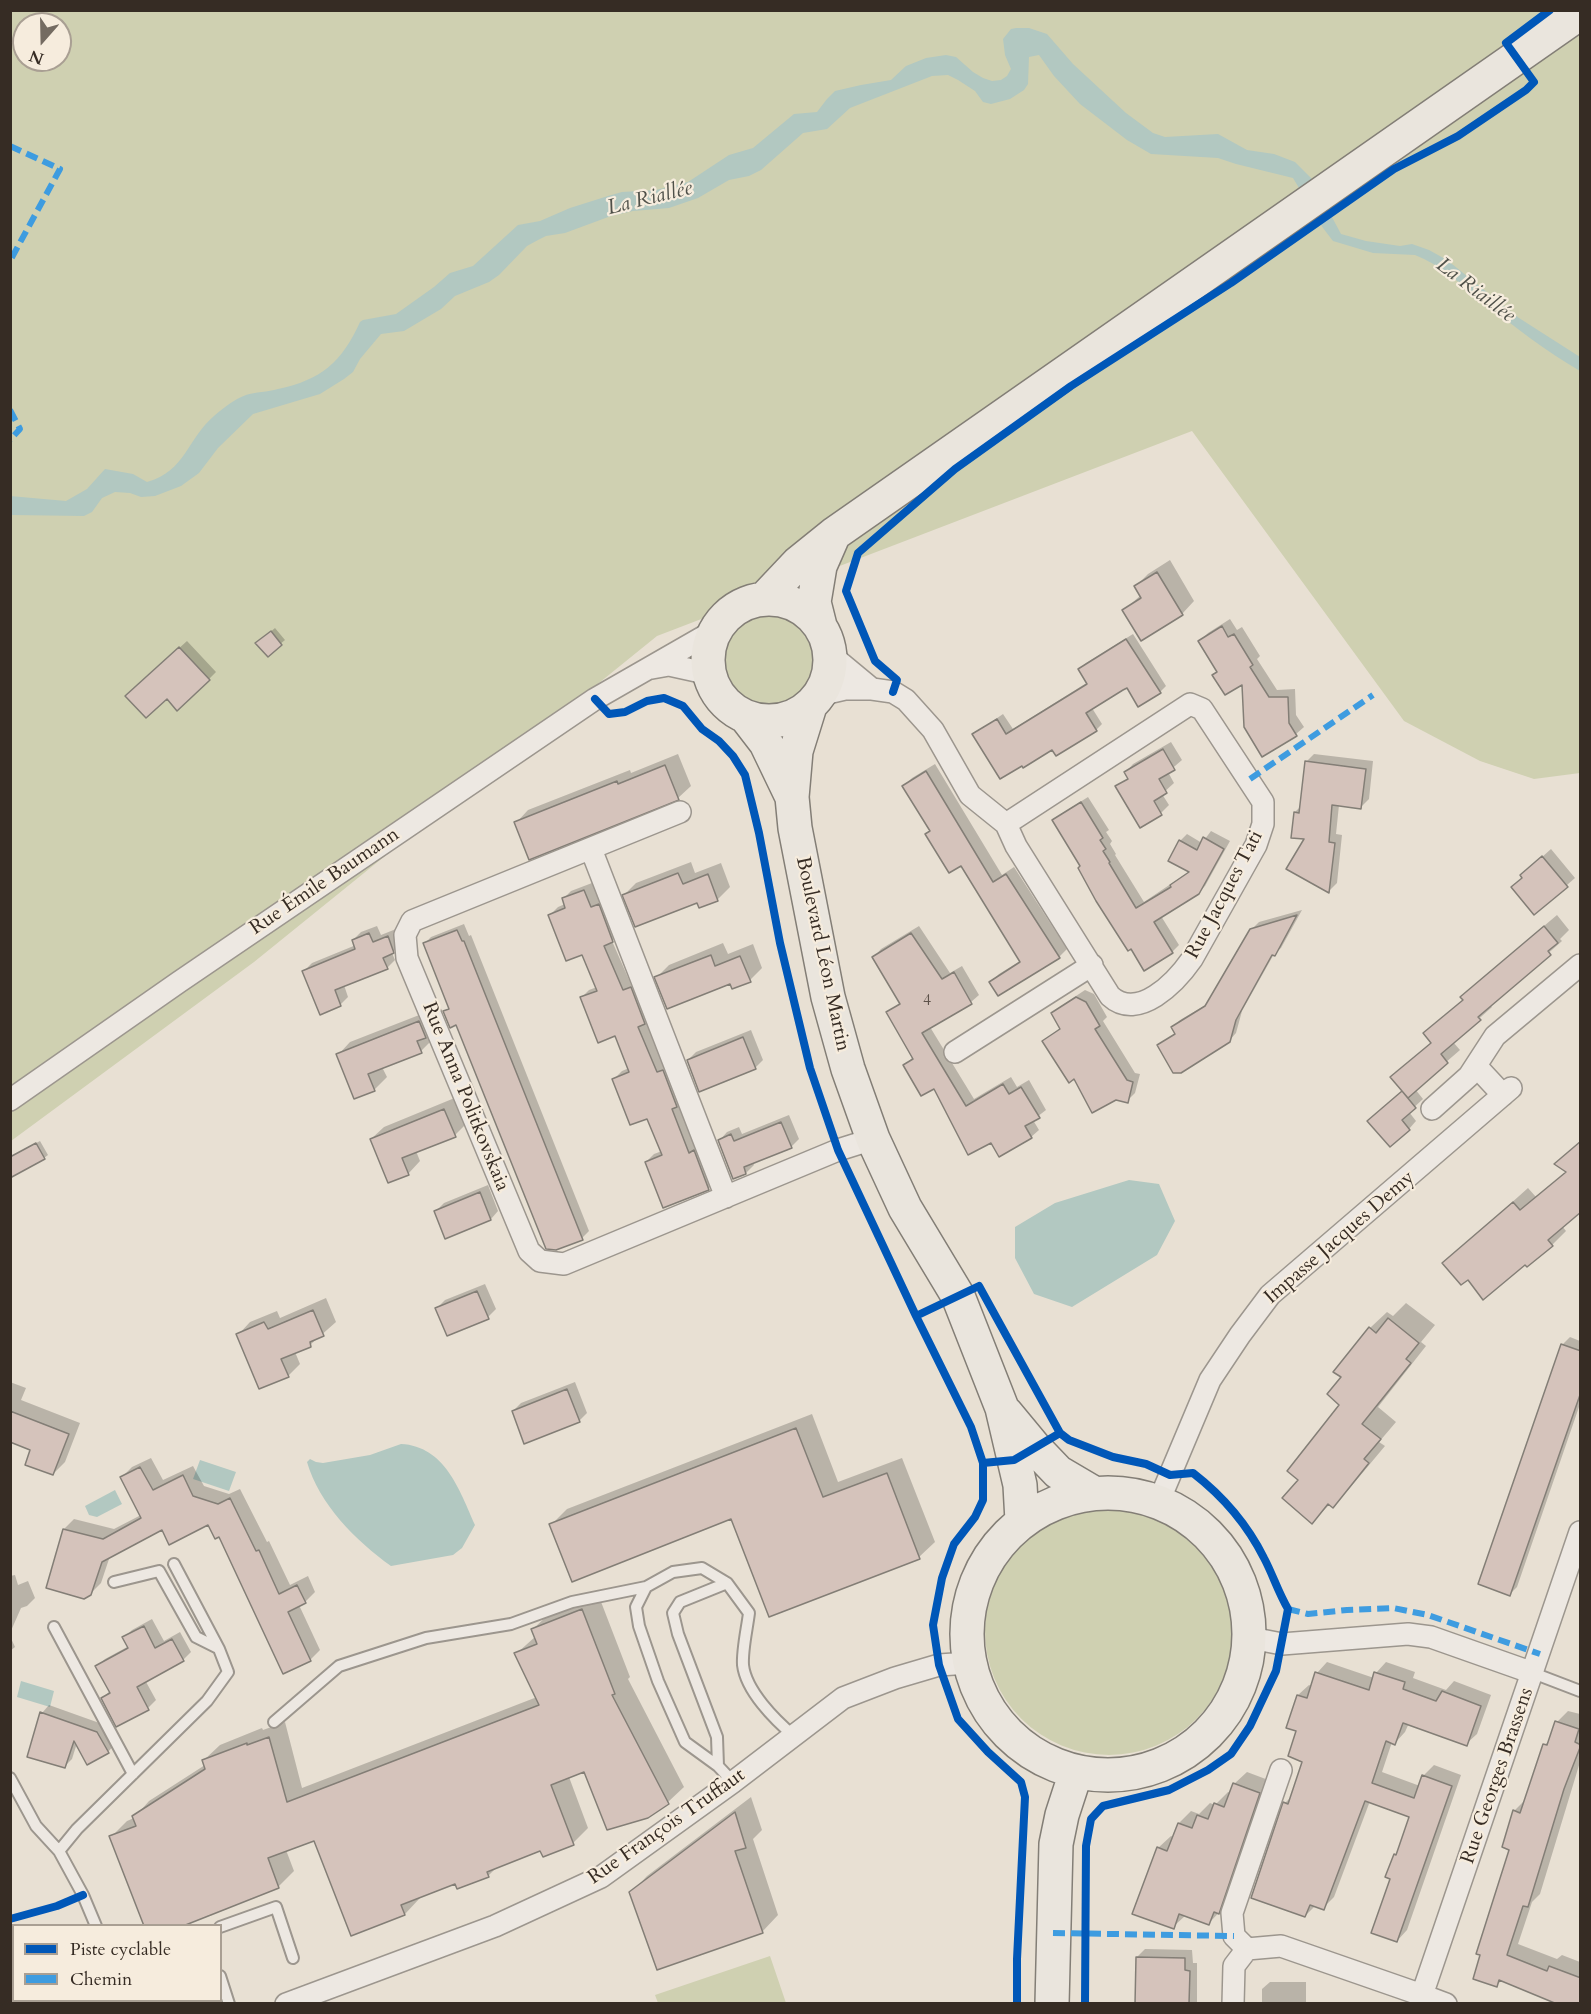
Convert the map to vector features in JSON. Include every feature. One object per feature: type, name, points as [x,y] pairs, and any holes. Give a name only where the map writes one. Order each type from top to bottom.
[{"type":"main road","points":[[764,599],[798,563],[834,534],[1332,187],[1564,16]]},
{"type":"main road","points":[[825,640],[809,614],[796,605],[780,600],[764,599],[745,604],[729,614],[717,629],[710,643],[708,658],[710,674],[717,692],[730,706],[746,717],[763,721],[780,720],[795,716],[814,701],[826,683],[830,669],[825,640],[814,602],[820,566],[834,534]]},
{"type":"main road","name":"Boulevard Léon Martin","points":[[814,701],[796,751],[792,797],[795,828],[828,997],[848,1069],[873,1138],[905,1208],[920,1258],[940,1305],[1002,1408],[1058,1472],[1092,1492]]},
{"type":"main road","name":"Boulevard Léon Martin","points":[[746,717],[766,743],[792,797]]},
{"type":"main road","name":"Boulevard Léon Martin","points":[[1002,1408],[1020,1485],[1022,1521]]},
{"type":"main road","points":[[1092,1492],[1126,1492],[1159,1501],[1197,1522],[1227,1555],[1246,1595],[1251,1638],[1244,1680],[1224,1717],[1195,1747],[1159,1767],[1118,1776],[1076,1772],[1039,1757],[1006,1733],[983,1701],[969,1663],[966,1623],[975,1584],[994,1549],[1022,1521],[1055,1502],[1092,1492]]},
{"type":"main road","points":[[1053,2004],[1056,1844],[1062,1815],[1076,1772]]},
{"type":"street","name":"Rue Émile Baumann","points":[[10,1100],[209,961],[595,699],[717,629]]},
{"type":"street","points":[[825,640],[872,689]]},
{"type":"street","name":"Rue Émile Baumann","points":[[643,670],[669,665],[710,674]]},
{"type":"street","points":[[814,701],[845,689],[872,689]]},
{"type":"street","name":"Rue Jacques Tati","points":[[872,689],[893,692],[906,700],[933,730],[970,795],[1006,824],[1016,846],[1110,996],[1124,1005],[1148,1000],[1168,987],[1192,959],[1256,845],[1263,824],[1263,802],[1202,709],[1190,704],[1006,824]]},
{"type":"street","name":"Rue Anna Politkovskaia","points":[[680,812],[412,921],[405,935],[407,958],[529,1251],[540,1261],[564,1264],[838,1150],[873,1138]]},
{"type":"street","points":[[591,849],[726,1197]]},
{"type":"street","points":[[955,1052],[1092,965]]},
{"type":"street","points":[[1432,1109],[1469,1076],[1495,1036],[1581,965]]},
{"type":"street","name":"Impasse Jacques Demy","points":[[1159,1501],[1210,1380],[1270,1295],[1507,1092],[1476,1066]]},
{"type":"street","name":"Rue Georges Brassens","points":[[1422,1995],[1581,1532]]},
{"type":"street","points":[[1251,1638],[1282,1644],[1408,1634],[1431,1637],[1533,1673]]},
{"type":"street","name":"Rue François Truffaut","points":[[286,2004],[495,1926],[601,1878],[843,1698],[895,1678],[939,1665],[969,1663]]},
{"type":"street","points":[[1247,1949],[1234,1936],[1233,1913],[1281,1770]]},
{"type":"street","points":[[1233,2004],[1234,1966],[1247,1949],[1281,1946],[1446,2004]]},
{"type":"lane","points":[[59,1851],[77,1829],[207,1701],[228,1672],[219,1649],[174,1564]]},
{"type":"lane","points":[[274,1722],[339,1666],[426,1638],[510,1624],[572,1602],[646,1587],[673,1572],[702,1568],[727,1583],[749,1613],[743,1662],[745,1676],[771,1717],[794,1736]]},
{"type":"lane","points":[[114,1582],[159,1571],[196,1637],[219,1649]]},
{"type":"lane","points":[[718,1766],[717,1737],[678,1634],[673,1613],[680,1602],[727,1583]]},
{"type":"lane","points":[[646,1587],[636,1607],[639,1626],[658,1681],[685,1742],[718,1766],[733,1782]]},
{"type":"lane","points":[[54,1627],[133,1774]]},
{"type":"lane","points":[[1533,1673],[1581,1691]]},
{"type":"lane","points":[[10,1778],[36,1826],[59,1851],[83,1895],[95,1924]]},
{"type":"lane","points":[[222,1926],[276,1907],[293,1958]]},
{"type":"lane","points":[[222,1982],[230,2004]]},
{"type":"green space","points":[[11,11],[1580,11],[1580,773],[1534,779],[1480,761],[1404,721],[1192,431],[657,636],[254,962],[11,1141]]},
{"type":"green space","points":[[767,615],[785,619],[800,629],[810,644],[814,662],[810,680],[800,695],[785,705],[767,709],[749,705],[734,695],[724,680],[720,662],[724,644],[734,629],[749,619]]},
{"type":"green space","points":[[1109,1507],[1145,1512],[1178,1528],[1197,1543],[1212,1562],[1228,1595],[1233,1631],[1228,1667],[1212,1700],[1197,1719],[1178,1734],[1145,1750],[1109,1755],[1073,1750],[1040,1734],[1021,1719],[1006,1700],[990,1667],[985,1631],[990,1595],[1006,1562],[1021,1543],[1040,1528],[1073,1512]]},
{"type":"green space","points":[[770,1956],[786,2003],[658,2003],[655,1995]]},
{"type":"water","name":"La Riallée","points":[[1029,28],[1047,34],[1073,64],[1126,113],[1153,133],[1165,137],[1218,134],[1247,150],[1274,154],[1295,162],[1311,178],[1341,234],[1366,241],[1400,246],[1412,244],[1447,260],[1519,318],[1580,357],[1580,371],[1531,339],[1451,276],[1425,259],[1415,255],[1373,253],[1333,241],[1293,178],[1218,158],[1151,154],[1127,140],[1080,104],[1054,76],[1039,55],[1029,57],[1028,84],[1024,90],[1010,99],[991,104],[983,102],[975,91],[958,80],[948,75],[932,76],[850,108],[827,129],[803,133],[761,170],[749,176],[729,180],[698,198],[669,208],[633,211],[611,216],[538,240],[527,246],[489,282],[455,296],[441,309],[404,331],[381,334],[360,359],[353,372],[320,394],[253,414],[218,448],[199,473],[181,486],[155,496],[141,497],[130,493],[115,492],[102,498],[92,512],[84,516],[11,515],[10,496],[66,501],[87,489],[105,469],[133,474],[147,482],[160,477],[185,454],[205,425],[229,404],[246,395],[293,385],[318,374],[346,348],[360,322],[396,314],[450,273],[473,266],[518,225],[540,221],[570,208],[622,192],[656,190],[688,182],[729,155],[753,148],[794,114],[817,112],[835,91],[891,80],[906,66],[926,58],[946,55],[956,57],[983,78],[992,81],[1001,80],[1011,69],[1005,55],[1003,39],[1011,29]]},
{"type":"water","points":[[1129,1180],[1159,1184],[1175,1221],[1157,1255],[1072,1307],[1034,1294],[1015,1258],[1015,1227],[1055,1203]]},
{"type":"water","points":[[401,1444],[429,1453],[449,1472],[457,1485],[475,1525],[462,1548],[453,1555],[391,1566],[365,1545],[340,1520],[320,1492],[307,1462],[310,1459],[323,1463],[370,1455]]},
{"type":"water","points":[[200,1460],[236,1472],[229,1491],[193,1479]]},
{"type":"water","points":[[115,1490],[122,1504],[97,1517],[89,1515],[85,1506]]},
{"type":"water","points":[[21,1681],[54,1691],[50,1707],[17,1697]]},
{"type":"building","points":[[1157,572],[1183,615],[1141,641],[1122,610],[1141,598],[1134,586]]},
{"type":"building","points":[[1222,626],[1228,637],[1234,634],[1253,665],[1250,667],[1269,697],[1288,697],[1289,723],[1297,736],[1262,757],[1244,727],[1242,685],[1225,695],[1212,675],[1217,672],[1198,641]]},
{"type":"building","points":[[271,631],[282,645],[268,657],[255,643]]},
{"type":"building","points":[[1126,639],[1161,693],[1138,707],[1127,688],[1123,690],[1086,713],[1097,731],[1056,756],[1052,750],[1000,779],[972,734],[997,719],[1006,734],[1087,684],[1078,669]]},
{"type":"building","points":[[179,647],[210,680],[177,711],[167,699],[146,718],[125,696]]},
{"type":"building","points":[[1163,749],[1175,770],[1159,779],[1167,793],[1154,801],[1162,815],[1140,828],[1115,786],[1128,779],[1124,772]]},
{"type":"building","points":[[1305,761],[1366,769],[1361,809],[1332,805],[1329,842],[1335,843],[1329,893],[1286,869],[1304,839],[1291,838],[1294,812],[1299,813]]},
{"type":"building","points":[[665,765],[679,800],[529,860],[514,822],[617,781],[618,784]]},
{"type":"building","points":[[926,771],[993,882],[1006,874],[1060,958],[998,996],[989,982],[1020,962],[961,866],[949,873],[925,834],[930,831],[902,786]]},
{"type":"building","points":[[1081,802],[1103,838],[1100,840],[1106,849],[1103,851],[1109,863],[1136,908],[1171,887],[1170,885],[1189,872],[1168,861],[1179,840],[1197,850],[1203,837],[1224,849],[1199,894],[1154,922],[1173,953],[1144,971],[1131,949],[1128,951],[1096,901],[1078,868],[1080,866],[1052,820]]},
{"type":"building","points":[[1542,856],[1568,887],[1534,915],[1511,887],[1522,878],[1520,875]]},
{"type":"building","points":[[678,873],[683,884],[708,874],[718,901],[699,908],[697,903],[635,927],[622,895]]},
{"type":"building","points":[[584,890],[591,907],[599,904],[613,942],[604,946],[623,990],[631,987],[645,1024],[638,1027],[657,1072],[663,1070],[677,1107],[672,1109],[689,1153],[694,1150],[709,1190],[663,1208],[645,1162],[662,1155],[647,1119],[630,1125],[612,1079],[629,1072],[615,1036],[598,1043],[580,997],[597,991],[582,955],[566,961],[548,915],[565,908],[562,898]]},
{"type":"building","points":[[1297,915],[1236,1020],[1230,1042],[1181,1073],[1173,1073],[1157,1045],[1175,1034],[1171,1027],[1205,1006],[1250,929]]},
{"type":"building","points":[[1544,926],[1558,943],[1548,951],[1551,955],[1478,1017],[1481,1020],[1441,1054],[1448,1063],[1408,1098],[1390,1077],[1431,1043],[1423,1033],[1463,1000],[1460,997]]},
{"type":"building","points":[[457,930],[464,941],[583,1240],[556,1250],[546,1249],[456,1025],[450,1028],[443,1011],[449,1009],[423,943]]},
{"type":"building","points":[[369,933],[373,942],[388,936],[394,953],[383,958],[388,969],[335,990],[341,1006],[320,1015],[302,971],[355,949],[352,940]]},
{"type":"building","points":[[911,933],[942,979],[954,972],[972,1004],[922,1033],[966,1106],[1003,1084],[1009,1094],[1021,1087],[1040,1118],[1025,1126],[1032,1138],[999,1157],[991,1143],[968,1155],[934,1089],[921,1096],[903,1065],[913,1059],[886,1012],[900,1004],[872,957]]},
{"type":"building","points":[[711,955],[715,966],[740,956],[751,982],[732,989],[730,984],[667,1009],[654,977]]},
{"type":"building","points":[[1076,997],[1086,1002],[1100,1026],[1095,1029],[1127,1080],[1133,1082],[1128,1103],[1116,1100],[1092,1113],[1074,1079],[1069,1083],[1042,1041],[1060,1029],[1051,1013]]},
{"type":"building","points":[[419,1021],[426,1038],[417,1041],[422,1053],[368,1074],[375,1091],[354,1099],[336,1054]]},
{"type":"building","points":[[743,1037],[756,1069],[699,1092],[687,1060]]},
{"type":"building","points":[[1402,1091],[1416,1108],[1402,1120],[1410,1130],[1390,1147],[1367,1121]]},
{"type":"building","points":[[444,1109],[456,1137],[402,1158],[409,1175],[388,1183],[370,1139]]},
{"type":"building","points":[[781,1122],[792,1148],[744,1167],[746,1174],[733,1179],[718,1140],[731,1134],[734,1141]]},
{"type":"building","points":[[1581,1141],[1581,1212],[1548,1240],[1553,1246],[1527,1267],[1525,1265],[1483,1300],[1468,1280],[1461,1285],[1442,1263],[1513,1202],[1520,1210],[1566,1172],[1554,1164]]},
{"type":"building","points":[[36,1143],[45,1159],[10,1178],[10,1157]]},
{"type":"building","points":[[480,1192],[491,1220],[445,1239],[434,1211]]},
{"type":"building","points":[[477,1291],[489,1319],[447,1336],[435,1308]]},
{"type":"building","points":[[313,1310],[324,1336],[310,1342],[311,1347],[281,1359],[289,1377],[259,1389],[236,1334],[264,1322],[268,1329]]},
{"type":"building","points":[[1388,1318],[1419,1343],[1406,1359],[1411,1363],[1362,1424],[1381,1439],[1364,1459],[1369,1463],[1333,1508],[1328,1504],[1312,1524],[1282,1498],[1298,1480],[1287,1471],[1339,1405],[1327,1394],[1341,1377],[1333,1372],[1369,1327],[1376,1333]]},
{"type":"building","points":[[1561,1344],[1581,1351],[1581,1392],[1510,1596],[1478,1584]]},
{"type":"building","points":[[567,1389],[580,1422],[524,1444],[512,1411]]},
{"type":"building","points":[[10,1411],[69,1434],[53,1475],[25,1465],[30,1450],[10,1442]]},
{"type":"building","points":[[796,1428],[823,1497],[887,1473],[920,1559],[769,1617],[731,1519],[572,1582],[549,1524]]},
{"type":"building","points":[[140,1467],[153,1490],[183,1475],[193,1496],[218,1504],[230,1498],[256,1551],[259,1550],[279,1594],[297,1585],[306,1603],[288,1612],[311,1661],[283,1674],[219,1537],[215,1539],[208,1525],[169,1545],[162,1530],[102,1562],[91,1595],[84,1599],[46,1588],[63,1529],[103,1539],[141,1518],[120,1477]]},
{"type":"building","points":[[582,1609],[615,1694],[612,1695],[669,1804],[648,1818],[607,1830],[584,1772],[551,1785],[574,1845],[543,1857],[540,1851],[487,1872],[489,1877],[457,1889],[455,1884],[401,1905],[405,1915],[351,1936],[314,1841],[268,1858],[279,1888],[188,1924],[143,1924],[109,1836],[136,1826],[132,1816],[205,1769],[202,1760],[269,1737],[287,1802],[539,1705],[514,1653],[537,1644],[531,1629]]},
{"type":"building","points":[[144,1626],[155,1648],[172,1639],[184,1661],[137,1687],[149,1710],[116,1727],[101,1698],[110,1693],[95,1666],[128,1648],[122,1637]]},
{"type":"building","points":[[1315,1672],[1369,1690],[1374,1672],[1405,1682],[1403,1689],[1436,1701],[1442,1691],[1481,1706],[1467,1746],[1403,1723],[1395,1745],[1386,1741],[1372,1783],[1414,1798],[1422,1775],[1452,1786],[1397,1942],[1371,1933],[1390,1879],[1385,1877],[1394,1854],[1396,1855],[1409,1817],[1365,1801],[1324,1910],[1310,1905],[1305,1917],[1251,1898],[1283,1802],[1288,1804],[1302,1762],[1288,1756],[1296,1731],[1286,1728],[1297,1695],[1307,1698]]},
{"type":"building","points":[[40,1712],[97,1732],[109,1753],[87,1765],[74,1741],[65,1768],[27,1757]]},
{"type":"building","points":[[1555,1721],[1579,1729],[1575,1742],[1581,1745],[1564,1789],[1528,1907],[1523,1906],[1507,1955],[1547,1971],[1549,1966],[1581,1978],[1581,2004],[1557,2004],[1499,1980],[1497,1987],[1473,1979],[1480,1955],[1476,1954],[1509,1850],[1502,1847],[1513,1810],[1520,1813],[1543,1744],[1547,1745]]},
{"type":"building","points":[[1233,1783],[1260,1793],[1219,1914],[1214,1912],[1209,1925],[1179,1914],[1174,1929],[1132,1914],[1157,1847],[1167,1851],[1178,1823],[1192,1828],[1197,1815],[1208,1819],[1214,1803],[1224,1807]]},
{"type":"building","points":[[735,1812],[746,1848],[735,1851],[763,1933],[657,1970],[629,1892]]},
{"type":"building","points":[[1136,1957],[1185,1958],[1185,1970],[1190,1971],[1189,2004],[1135,2004]]},
{"type":"marked path","points":[[10,146],[60,169],[10,261]]},
{"type":"marked path","points":[[10,410],[20,429],[10,440]]},
{"type":"marked path","points":[[1250,779],[1373,695]]},
{"type":"marked path","points":[[1288,1609],[1308,1614],[1393,1608],[1428,1615],[1540,1654]]},
{"type":"marked path","points":[[1053,1933],[1234,1936]]},
{"type":"cycle path","points":[[893,692],[897,680],[875,661],[846,591],[858,553],[955,469],[1071,386],[1231,283],[1394,169],[1458,136],[1526,90],[1534,82],[1506,43],[1550,10]]},
{"type":"cycle path","points":[[595,699],[609,714],[625,712],[647,701],[664,698],[683,706],[702,729],[719,741],[733,756],[745,775],[759,833],[780,943],[810,1068],[838,1150],[916,1316],[979,1286],[1060,1433],[1069,1440],[1113,1457],[1146,1464],[1170,1475],[1193,1473],[1225,1501],[1242,1522],[1264,1558],[1288,1609],[1276,1671],[1250,1726],[1231,1754],[1208,1770],[1169,1790],[1103,1806],[1091,1819],[1086,1846],[1085,2004]]},
{"type":"cycle path","points":[[916,1316],[971,1427],[983,1463],[983,1500],[975,1517],[954,1544],[942,1578],[933,1625],[939,1665],[958,1719],[988,1752],[1021,1782],[1025,1797],[1017,2004]]},
{"type":"cycle path","points":[[983,1463],[1014,1460],[1060,1433]]},
{"type":"cycle path","points":[[10,1919],[57,1906],[83,1895]]},
{"type":"water label","name":"La Riaillée","points":[[1475,291]]}]
